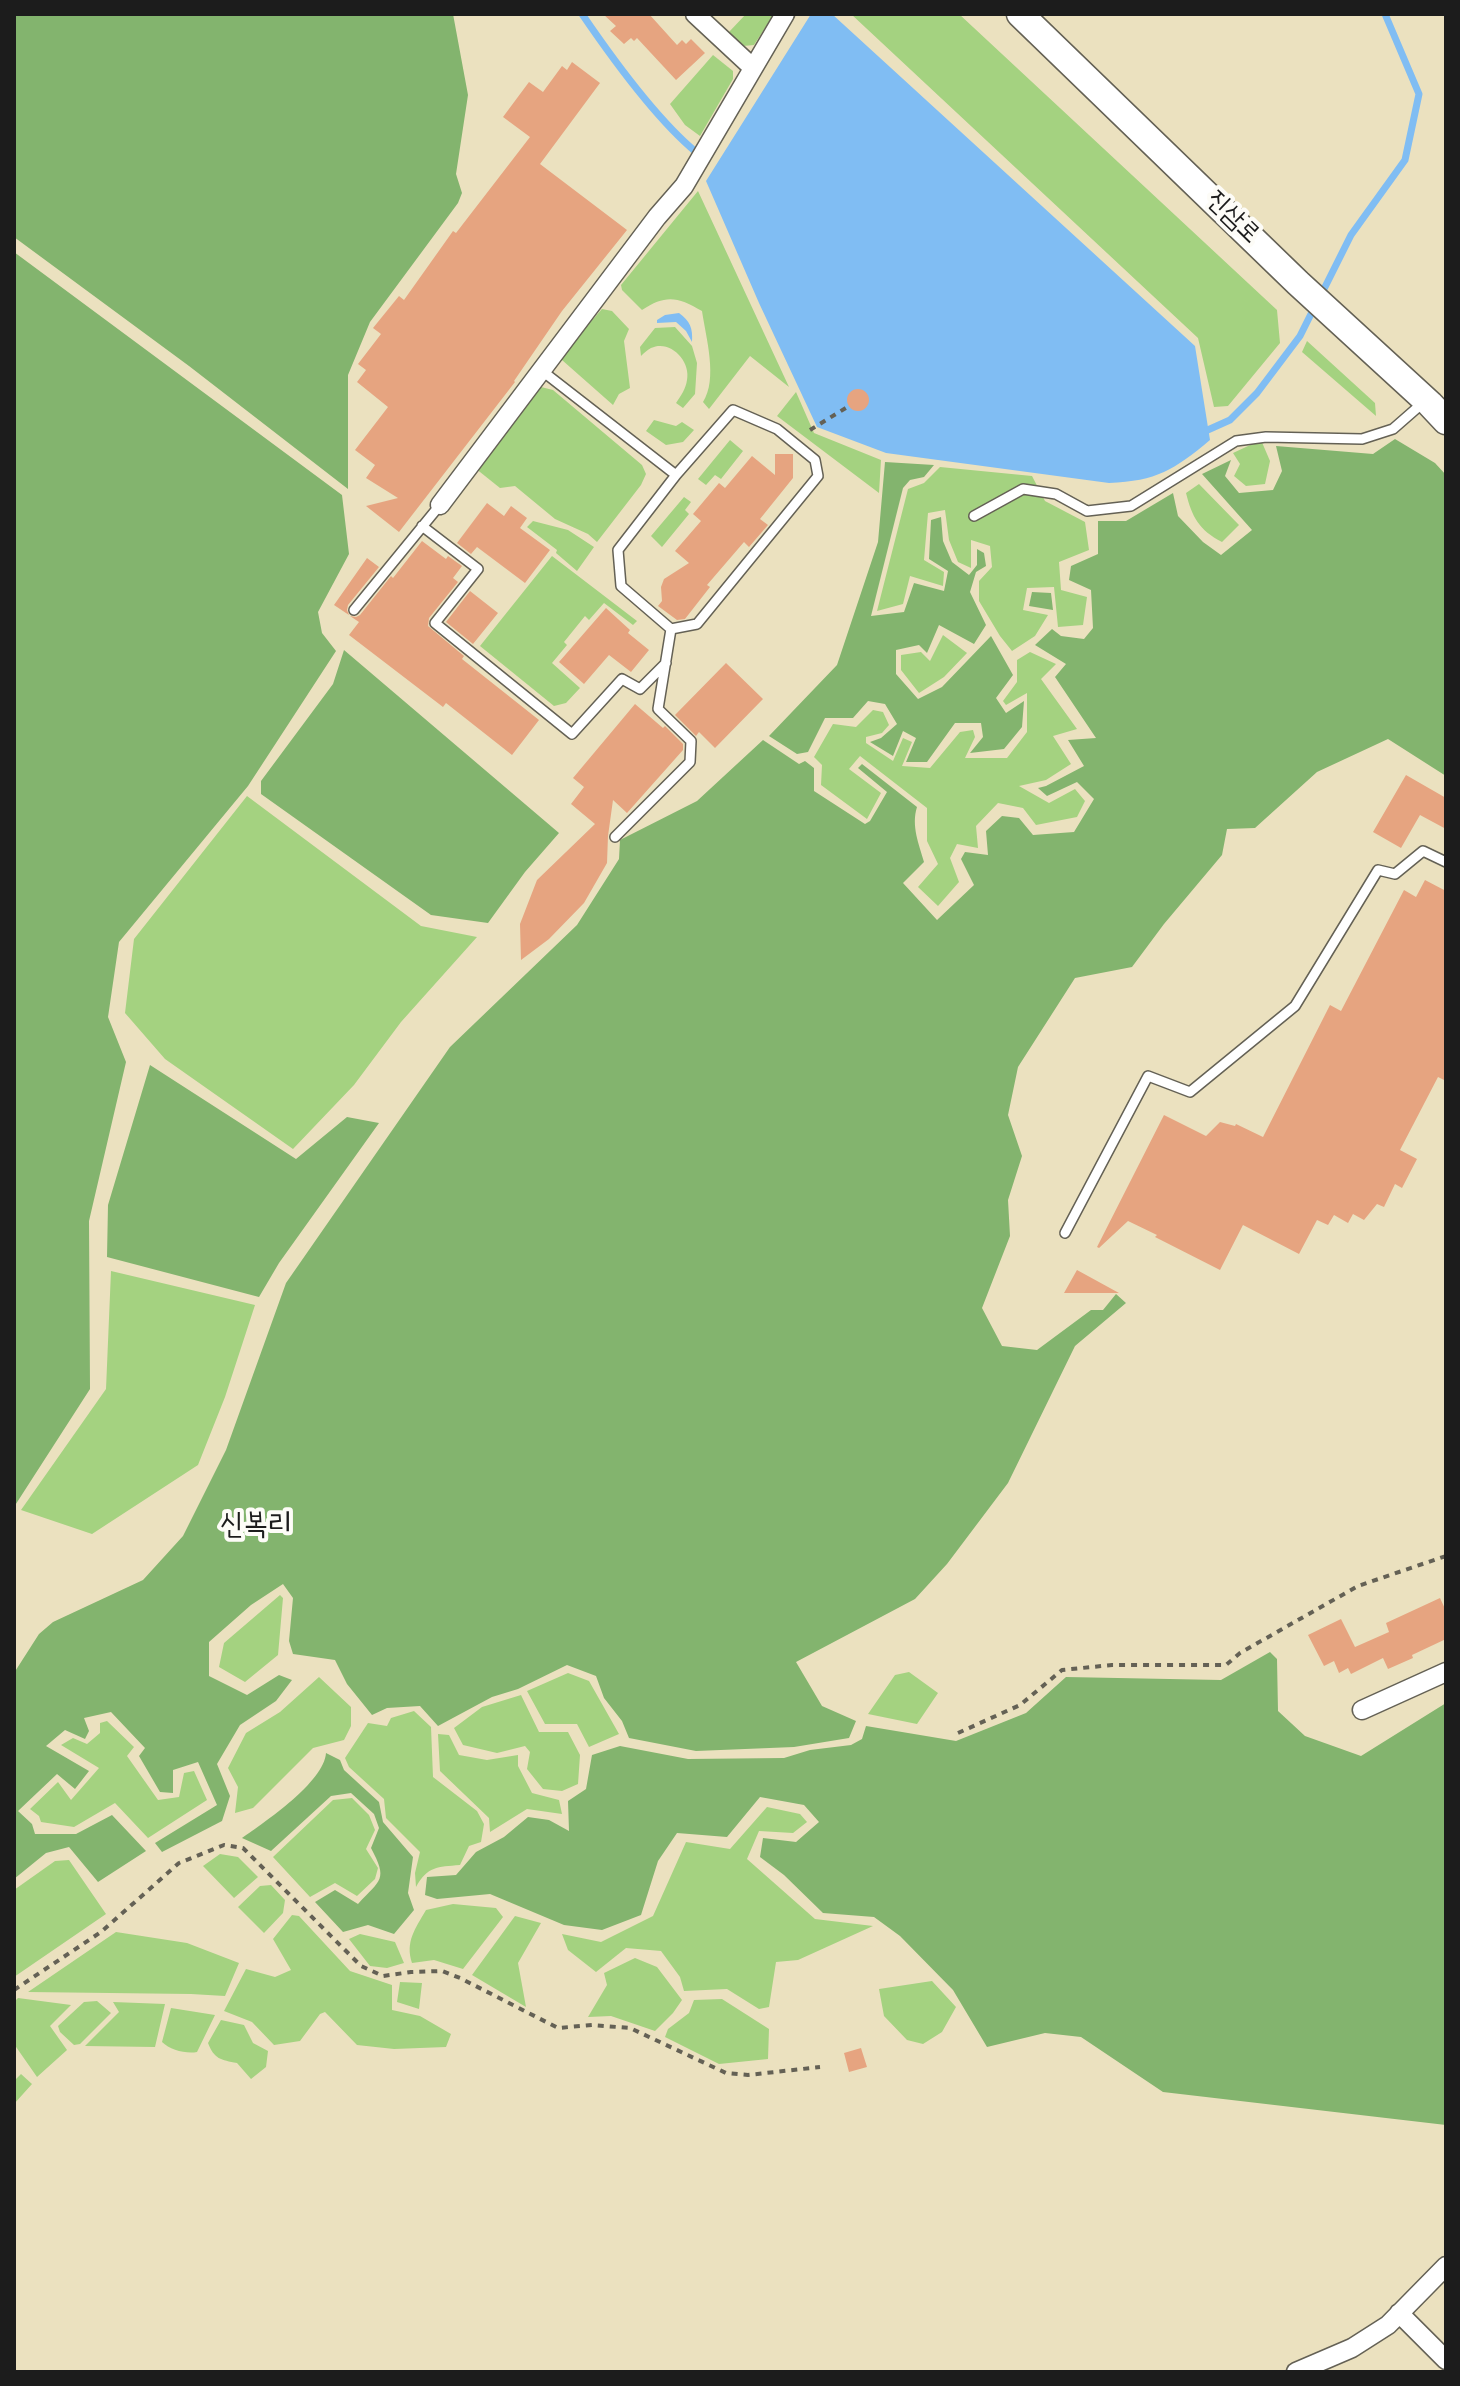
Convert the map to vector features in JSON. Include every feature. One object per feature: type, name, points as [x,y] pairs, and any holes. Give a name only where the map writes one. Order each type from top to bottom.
[{"type":"street","points":[[695,14],[752,67]]},
{"type":"street","points":[[440,505],[657,217],[684,186],[785,14]]},
{"type":"street","name":"진삼로","points":[[1020,14],[1298,283],[1446,421]]},
{"type":"street","points":[[1362,1710],[1446,1672]]},
{"type":"street","points":[[1296,2372],[1352,2348],[1388,2325],[1446,2266]]},
{"type":"street","points":[[1399,2313],[1446,2360]]},
{"type":"lane","points":[[541,370],[676,475]]},
{"type":"lane","points":[[974,516],[1023,489],[1056,494],[1087,511],[1131,506],[1236,441],[1266,437],[1362,439],[1393,429],[1426,400]]},
{"type":"lane","points":[[733,410],[777,429],[815,460],[818,476],[697,624],[671,629],[621,586],[618,550],[676,475],[733,410]]},
{"type":"lane","points":[[354,610],[440,505]]},
{"type":"lane","points":[[422,526],[478,569],[435,623],[572,734],[622,679],[640,689],[666,663]]},
{"type":"lane","points":[[615,837],[690,762],[691,741],[658,709],[671,629]]},
{"type":"lane","points":[[1065,1233],[1148,1076],[1190,1092],[1295,1006],[1378,870],[1395,874],[1423,851],[1446,862]]},
{"type":"path","points":[[810,430],[849,406]]},
{"type":"path","points":[[958,1733],[1020,1705],[1062,1670],[1112,1665],[1226,1665],[1240,1653],[1358,1586],[1446,1556]]},
{"type":"path","points":[[14,1990],[101,1932],[179,1863],[224,1845],[243,1848],[361,1966],[383,1976],[442,1971],[558,2028],[592,2025],[630,2028],[726,2073],[748,2075],[820,2067]]},
{"type":"green space","points":[[14,14],[453,14],[468,95],[456,174],[462,193],[458,203],[370,322],[348,375],[348,489],[189,366],[14,237]]},
{"type":"green space","points":[[746,14],[774,14],[754,45],[743,46],[729,32]]},
{"type":"green space","points":[[851,14],[959,14],[1277,310],[1280,343],[1228,406],[1214,407],[1198,338]]},
{"type":"green space","points":[[713,55],[733,71],[733,79],[700,136],[685,125],[670,104]]},
{"type":"green space","points":[[698,191],[789,387],[750,356],[709,409],[703,402],[710,382],[710,370],[702,311],[672,299],[658,301],[642,310],[622,290],[621,285]]},
{"type":"green space","points":[[14,252],[342,495],[349,554],[318,612],[322,633],[336,651],[248,786],[119,942],[108,1017],[126,1062],[89,1221],[90,1389],[14,1507]]},
{"type":"green space","points":[[602,309],[612,311],[629,329],[624,341],[630,388],[619,394],[613,405],[562,360],[563,353]]},
{"type":"green space","points":[[675,327],[692,346],[697,363],[695,394],[683,408],[676,403],[687,380],[682,359],[672,349],[658,346],[641,356],[640,347],[655,328]]},
{"type":"green space","points":[[1307,341],[1375,403],[1376,416],[1302,352]]},
{"type":"green space","points":[[541,387],[553,390],[642,465],[646,474],[597,542],[588,534],[555,519],[515,486],[500,488],[475,468],[533,392]]},
{"type":"green space","points":[[796,392],[814,433],[881,460],[879,493],[777,416]]},
{"type":"green space","points":[[654,420],[676,426],[682,422],[694,430],[683,442],[666,445],[646,431]]},
{"type":"green space","points":[[1395,439],[1435,463],[1446,475],[1446,776],[1388,739],[1317,772],[1255,828],[1227,829],[1222,855],[1132,967],[1075,978],[1018,1067],[1008,1115],[1022,1156],[1008,1200],[1010,1236],[982,1308],[1002,1346],[1037,1350],[1091,1310],[1103,1310],[1116,1294],[1126,1303],[1075,1346],[1008,1483],[947,1564],[915,1599],[796,1662],[822,1706],[856,1721],[849,1738],[794,1747],[696,1751],[629,1738],[622,1721],[604,1698],[596,1676],[567,1665],[518,1689],[492,1697],[438,1726],[420,1706],[387,1708],[372,1715],[347,1684],[335,1660],[293,1654],[289,1641],[293,1598],[283,1584],[251,1605],[209,1642],[209,1676],[247,1695],[279,1675],[292,1680],[276,1701],[240,1725],[217,1764],[230,1796],[222,1821],[162,1852],[155,1843],[217,1805],[198,1762],[173,1770],[173,1793],[160,1792],[139,1756],[145,1748],[111,1712],[84,1718],[89,1731],[85,1739],[65,1730],[46,1746],[89,1771],[75,1789],[57,1774],[18,1811],[32,1824],[35,1834],[76,1834],[112,1815],[146,1851],[98,1882],[69,1847],[46,1853],[14,1879],[14,1673],[39,1634],[53,1622],[143,1580],[183,1536],[226,1450],[286,1283],[450,1047],[577,925],[619,859],[620,840],[697,801],[763,740],[799,764],[805,761],[814,768],[814,791],[865,824],[870,821],[887,792],[858,768],[862,764],[917,807],[915,828],[924,862],[903,883],[937,920],[974,885],[961,859],[965,852],[988,855],[986,831],[1002,816],[1019,818],[1033,835],[1074,832],[1094,799],[1077,782],[1047,796],[1038,788],[1084,766],[1068,740],[1096,738],[1055,677],[1066,664],[1035,645],[1052,629],[1061,636],[1084,639],[1093,628],[1091,590],[1069,580],[1071,566],[1098,554],[1098,521],[1126,521],[1173,493],[1178,516],[1203,542],[1221,555],[1252,530],[1202,474],[1231,460],[1225,476],[1239,493],[1273,490],[1282,471],[1276,446],[1373,454]]},
{"type":"green space","points":[[730,440],[743,451],[721,479],[715,475],[706,485],[698,479]]},
{"type":"green space","points":[[1261,440],[1270,461],[1265,484],[1246,486],[1234,476],[1240,464],[1233,453]]},
{"type":"green space","points":[[885,462],[934,465],[924,477],[910,480],[903,488],[871,616],[904,612],[914,583],[944,591],[948,571],[929,559],[931,520],[941,517],[943,541],[952,562],[969,575],[977,565],[977,549],[984,553],[986,566],[976,572],[970,592],[986,625],[974,644],[939,625],[927,653],[919,645],[896,650],[896,674],[918,699],[942,687],[991,636],[1013,675],[996,698],[1006,713],[1024,701],[1022,727],[1004,749],[970,753],[983,737],[981,723],[955,723],[927,762],[906,762],[916,738],[903,731],[893,756],[870,742],[881,738],[897,724],[885,704],[868,701],[853,718],[825,718],[808,752],[797,754],[769,736],[837,665],[878,542]]},
{"type":"green space","points":[[940,467],[1032,476],[1045,501],[1085,522],[1089,550],[1059,562],[1061,590],[1087,597],[1083,625],[1058,627],[1054,587],[1027,588],[1023,610],[1048,615],[1035,636],[1012,651],[979,601],[979,581],[992,567],[990,546],[971,540],[971,568],[958,562],[949,540],[945,510],[928,513],[924,560],[944,572],[943,586],[910,576],[903,604],[877,611],[908,489],[924,483]]},
{"type":"green space","points":[[1199,484],[1239,525],[1222,542],[1202,528],[1191,509],[1186,493]]},
{"type":"green space","points":[[684,497],[691,502],[685,510],[689,514],[662,547],[651,536]]},
{"type":"green space","points":[[533,521],[568,530],[594,547],[577,571],[556,553],[557,550],[527,527]]},
{"type":"green space","points":[[552,556],[637,621],[633,625],[604,603],[589,620],[585,616],[552,663],[580,688],[566,703],[554,706],[480,646]]},
{"type":"green space","points":[[1032,592],[1051,593],[1053,610],[1029,606]]},
{"type":"green space","points":[[943,635],[967,653],[944,677],[919,693],[901,670],[901,655],[921,652],[930,661]]},
{"type":"green space","points":[[344,650],[559,833],[525,872],[488,923],[431,915],[261,794],[261,781],[333,684]]},
{"type":"green space","points":[[1030,652],[1056,664],[1041,679],[1077,729],[1053,736],[1071,764],[1046,780],[1019,786],[1049,803],[1075,789],[1085,801],[1077,817],[1036,825],[1023,808],[998,803],[976,826],[978,848],[957,844],[950,858],[959,882],[938,906],[918,887],[938,864],[927,841],[927,808],[860,756],[849,769],[881,793],[867,819],[821,785],[822,765],[814,757],[833,724],[856,727],[873,710],[883,712],[889,725],[882,733],[866,737],[866,743],[893,761],[903,738],[912,742],[902,766],[930,768],[960,732],[973,730],[975,737],[965,758],[1007,758],[1027,732],[1027,693],[1006,705],[1003,701],[1017,682],[1017,660]]},
{"type":"green space","points":[[247,796],[421,926],[477,937],[401,1022],[354,1085],[293,1149],[165,1059],[125,1013],[134,939]]},
{"type":"green space","points":[[150,1065],[296,1159],[347,1117],[379,1123],[279,1263],[259,1297],[107,1257],[108,1205]]},
{"type":"green space","points":[[111,1271],[255,1305],[225,1397],[198,1465],[92,1534],[21,1510],[106,1389]]},
{"type":"green space","points":[[280,1595],[283,1598],[278,1655],[245,1682],[219,1667],[224,1643]]},
{"type":"green space","points":[[1270,1652],[1277,1659],[1278,1711],[1305,1736],[1361,1756],[1446,1703],[1446,2125],[1163,2092],[1081,2037],[1045,2033],[987,2047],[953,1990],[900,1936],[874,1917],[823,1913],[784,1875],[760,1857],[763,1838],[796,1842],[819,1822],[804,1805],[760,1797],[727,1837],[677,1833],[658,1861],[641,1915],[602,1930],[564,1925],[490,1894],[437,1899],[425,1895],[427,1877],[456,1875],[476,1852],[504,1837],[528,1817],[549,1820],[569,1831],[568,1801],[586,1789],[592,1755],[620,1746],[688,1759],[784,1758],[810,1750],[851,1745],[862,1739],[866,1726],[956,1741],[1026,1713],[1066,1677],[1221,1680]]},
{"type":"green space","points":[[909,1672],[938,1693],[917,1724],[868,1714],[895,1675]]},
{"type":"green space","points":[[568,1673],[589,1681],[619,1734],[589,1747],[577,1724],[545,1724],[527,1691]]},
{"type":"green space","points":[[319,1677],[351,1707],[351,1726],[344,1740],[313,1748],[253,1808],[235,1813],[238,1787],[228,1768],[246,1733],[280,1712]]},
{"type":"green space","points":[[521,1695],[539,1732],[568,1732],[580,1755],[578,1784],[562,1791],[543,1789],[527,1769],[530,1752],[525,1746],[497,1753],[463,1745],[454,1728],[482,1707]]},
{"type":"green space","points":[[414,1711],[431,1727],[433,1777],[477,1811],[484,1824],[481,1842],[469,1846],[460,1865],[434,1869],[416,1887],[415,1873],[420,1852],[386,1818],[384,1799],[349,1767],[345,1758],[368,1723],[387,1726],[391,1718]]},
{"type":"green space","points":[[107,1721],[134,1747],[127,1756],[158,1800],[179,1797],[184,1773],[194,1771],[207,1800],[148,1838],[115,1803],[74,1827],[41,1822],[30,1809],[58,1782],[71,1800],[99,1768],[61,1745],[73,1738],[87,1744],[100,1733],[100,1723]]},
{"type":"green space","points":[[438,1734],[449,1735],[459,1755],[487,1760],[518,1755],[518,1766],[532,1793],[559,1800],[562,1814],[527,1809],[490,1832],[489,1818],[440,1771]]},
{"type":"green space","points":[[326,1753],[340,1760],[344,1770],[379,1802],[383,1822],[413,1857],[408,1893],[414,1910],[394,1934],[368,1925],[343,1932],[315,1902],[335,1890],[358,1904],[380,1879],[371,1848],[379,1828],[374,1814],[351,1793],[331,1796],[271,1851],[242,1838],[305,1788],[323,1764]]},
{"type":"green space","points":[[352,1798],[369,1815],[375,1830],[366,1849],[378,1868],[375,1879],[357,1896],[335,1883],[310,1897],[273,1857],[333,1800]]},
{"type":"green space","points":[[767,1807],[800,1814],[807,1822],[793,1833],[759,1831],[747,1859],[815,1919],[873,1926],[798,1960],[776,1962],[769,2007],[759,2009],[727,1989],[684,1991],[680,1977],[661,1951],[626,1948],[596,1972],[568,1950],[562,1934],[601,1942],[653,1916],[686,1842],[730,1849]]},
{"type":"green space","points":[[220,1854],[238,1857],[258,1877],[234,1898],[203,1866]]},
{"type":"green space","points":[[69,1860],[106,1914],[14,1977],[14,1890],[55,1861]]},
{"type":"green space","points":[[271,1885],[285,1900],[283,1913],[264,1933],[238,1907],[260,1886]]},
{"type":"green space","points":[[453,1904],[496,1908],[503,1917],[463,1969],[434,1960],[412,1963],[410,1942],[426,1910]]},
{"type":"green space","points":[[292,1915],[299,1916],[350,1971],[392,1985],[392,2010],[420,2016],[451,2034],[446,2047],[394,2049],[357,2045],[325,2012],[320,2014],[300,2041],[274,2045],[252,2022],[224,2011],[246,1969],[275,1977],[291,1970],[273,1939]]},
{"type":"green space","points":[[515,1916],[541,1923],[518,1963],[526,2007],[472,1975]]},
{"type":"green space","points":[[116,1932],[187,1943],[239,1963],[225,1996],[28,1992]]},
{"type":"green space","points":[[360,1934],[395,1942],[404,1963],[387,1968],[370,1966],[349,1939]]},
{"type":"green space","points":[[635,1958],[657,1967],[682,2000],[655,2031],[611,2016],[588,2017],[607,1985],[604,1973]]},
{"type":"green space","points":[[932,1981],[956,2007],[942,2032],[923,2044],[907,2040],[884,2016],[879,1989]]},
{"type":"green space","points":[[400,1982],[422,1983],[419,2009],[397,2002]]},
{"type":"green space","points":[[18,1998],[71,2005],[50,2026],[67,2050],[37,2077],[14,2044],[14,2002]]},
{"type":"green space","points":[[722,1999],[769,2029],[768,2059],[719,2064],[665,2037],[668,2029],[689,2013],[694,2000]]},
{"type":"green space","points":[[97,2001],[111,2013],[80,2044],[74,2045],[58,2026],[84,2002]]},
{"type":"green space","points":[[113,2002],[165,2004],[155,2047],[85,2046],[119,2012]]},
{"type":"green space","points":[[171,2008],[215,2015],[197,2052],[178,2051],[162,2042]]},
{"type":"green space","points":[[221,2020],[244,2025],[253,2043],[268,2051],[266,2067],[251,2079],[237,2063],[219,2058],[210,2048],[208,2043]]},
{"type":"green space","points":[[21,2074],[32,2084],[14,2104],[14,2081]]},
{"type":"water","points":[[811,14],[832,14],[1195,346],[1210,440],[1164,472],[1140,480],[1109,483],[886,453],[817,427],[706,181]]},
{"type":"water","points":[[679,313],[690,325],[692,342],[676,322],[657,323],[665,315]]},
{"type":"building","points":[[603,14],[649,14],[677,45],[682,40],[686,44],[691,39],[705,53],[676,80],[637,38],[634,41],[631,38],[624,44],[610,31],[616,26]]},
{"type":"building","points":[[572,62],[600,83],[540,164],[627,230],[562,311],[515,382],[399,532],[366,506],[398,498],[366,478],[375,465],[355,450],[388,407],[357,382],[366,370],[358,364],[381,334],[373,328],[399,296],[404,300],[453,231],[456,233],[530,137],[503,117],[529,82],[543,92],[562,66],[567,70]]},
{"type":"building","points":[[854,389],[862,389],[869,400],[862,411],[854,411],[847,404],[847,396]]},
{"type":"building","points":[[775,454],[793,454],[793,478],[760,519],[768,525],[749,547],[744,542],[707,585],[710,587],[685,619],[677,620],[658,606],[662,601],[664,579],[689,563],[675,551],[701,521],[693,514],[719,483],[725,488],[752,456],[775,475]]},
{"type":"building","points":[[487,503],[504,516],[511,506],[527,518],[520,528],[550,550],[525,583],[477,547],[471,554],[457,543]]},
{"type":"building","points":[[422,541],[446,559],[448,556],[462,566],[453,578],[458,582],[429,618],[428,626],[464,656],[462,659],[539,720],[512,755],[446,703],[443,707],[349,635],[359,622],[350,616],[360,615]]},
{"type":"building","points":[[367,558],[379,567],[348,605],[349,615],[334,605]]},
{"type":"building","points":[[470,591],[498,613],[473,644],[446,622]]},
{"type":"building","points":[[606,608],[630,630],[628,633],[649,650],[631,672],[609,655],[584,684],[559,662]]},
{"type":"building","points":[[726,663],[763,699],[715,748],[699,732],[696,736],[675,715]]},
{"type":"building","points":[[635,704],[663,728],[665,726],[683,744],[683,750],[627,813],[613,800],[607,863],[584,903],[549,939],[521,960],[520,924],[537,880],[595,824],[571,804],[584,787],[573,778]]},
{"type":"building","points":[[1406,775],[1446,798],[1446,829],[1420,815],[1401,848],[1373,832]]},
{"type":"building","points":[[1425,880],[1446,891],[1446,1081],[1438,1077],[1400,1150],[1417,1159],[1402,1188],[1395,1184],[1384,1207],[1377,1204],[1364,1220],[1353,1214],[1348,1223],[1334,1215],[1328,1225],[1317,1220],[1299,1254],[1243,1225],[1220,1270],[1128,1221],[1097,1247],[1164,1115],[1206,1136],[1220,1122],[1236,1124],[1263,1137],[1330,1005],[1341,1011],[1404,890],[1416,897]]},
{"type":"building","points":[[1077,1270],[1119,1293],[1064,1293]]},
{"type":"building","points":[[1440,1598],[1446,1611],[1446,1639],[1388,1669],[1383,1658],[1351,1674],[1348,1668],[1339,1673],[1334,1661],[1324,1666],[1308,1635],[1341,1619],[1355,1647],[1389,1632],[1386,1623]]},
{"type":"building","points":[[861,2048],[867,2067],[849,2072],[844,2053]]},
{"type":"waterway","points":[[582,14],[650,105],[696,152]]},
{"type":"waterway","points":[[1321,295],[1351,235],[1405,160],[1419,94],[1385,14]]},
{"type":"waterway","points":[[1201,433],[1230,420],[1257,393],[1300,336],[1315,306]]},
{"type":"district","name":"신복리","points":[[256,1527]]}]
